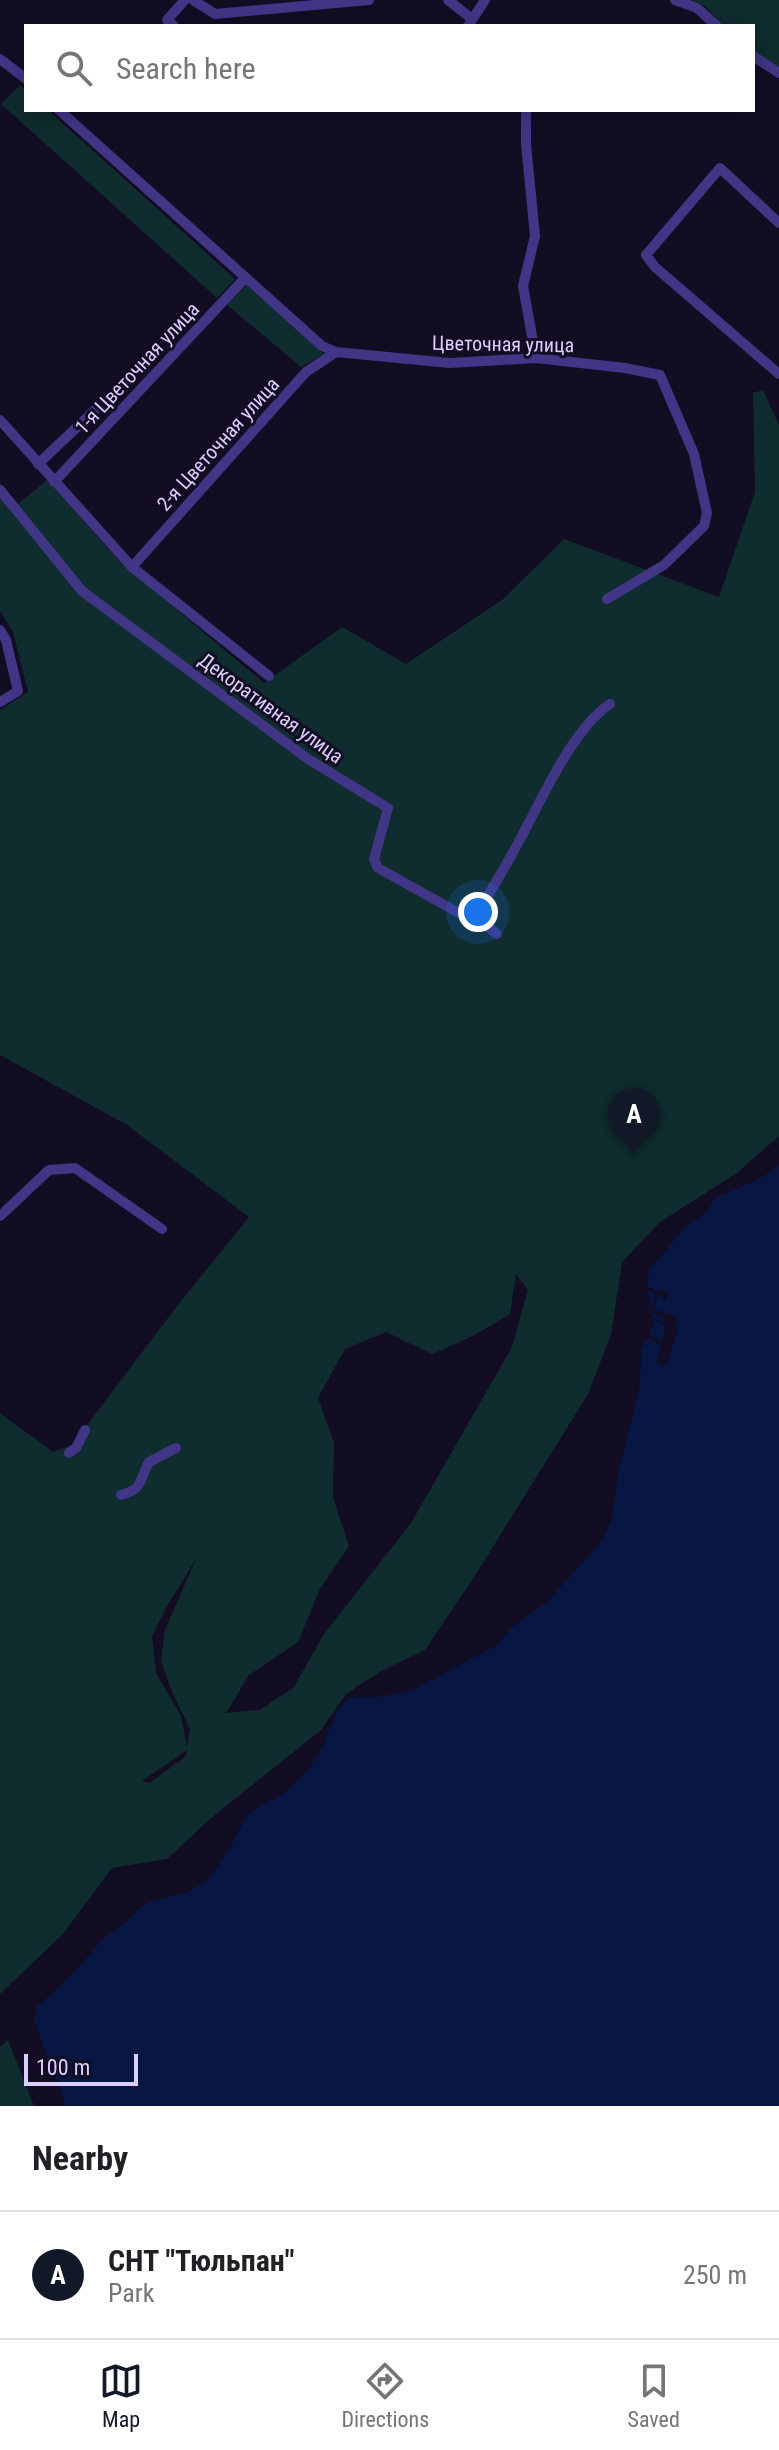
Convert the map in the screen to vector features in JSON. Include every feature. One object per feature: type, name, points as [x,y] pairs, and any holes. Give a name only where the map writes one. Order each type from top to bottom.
[{"type":"street","points":[[172,24],[167,20],[185,0]]},
{"type":"street","points":[[193,0],[215,14],[369,0]]},
{"type":"street","points":[[448,0],[470,22],[485,0]]},
{"type":"street","points":[[675,0],[697,8],[715,24]]},
{"type":"street","points":[[755,57],[779,73]]},
{"type":"street","points":[[0,59],[24,77]]},
{"type":"street","name":"Цветочная улица","points":[[61,112],[322,346],[336,352],[450,363],[536,358],[660,375],[694,454],[707,513],[704,526],[664,565],[607,599]]},
{"type":"street","points":[[526,112],[535,236],[523,286],[536,358]]},
{"type":"street","points":[[779,223],[720,168],[646,255],[655,267],[779,374]]},
{"type":"street","name":"1-я Цветочная улица","points":[[54,482],[245,278]]},
{"type":"street","name":"2-я Цветочная улица","points":[[132,567],[306,372],[336,352]]},
{"type":"street","points":[[38,464],[110,396]]},
{"type":"street","points":[[0,420],[132,567],[269,676]]},
{"type":"street","name":"Декоративная улица","points":[[0,490],[82,591],[308,759],[388,808],[374,859],[378,868],[459,913],[474,918],[497,934]]},
{"type":"street","points":[[0,630],[6,640],[18,691],[0,702]]},
{"type":"street","points":[[474,918],[565,757],[598,713],[610,704]]},
{"type":"street","points":[[0,1216],[49,1170],[75,1168],[162,1229]]},
{"type":"street","points":[[69,1453],[76,1448],[85,1430]]},
{"type":"street","points":[[121,1495],[135,1491],[141,1485],[149,1462],[176,1448]]},
{"type":"green space","points":[[692,0],[779,0],[779,67],[755,53],[755,24],[722,24],[705,6]]},
{"type":"green space","points":[[20,85],[24,89],[24,112],[50,112],[235,279],[217,298],[1,104]]},
{"type":"green space","points":[[246,285],[324,354],[301,367],[227,305]]},
{"type":"green space","points":[[763,390],[779,425],[779,1136],[737,1173],[660,1222],[622,1262],[611,1335],[588,1394],[425,1650],[381,1671],[346,1694],[321,1730],[211,1818],[167,1859],[112,1868],[63,1934],[0,1994],[0,1413],[53,1452],[72,1445],[249,1217],[127,1125],[0,1055],[0,710],[28,692],[13,632],[0,611],[0,483],[18,504],[47,480],[121,563],[264,683],[342,627],[406,664],[502,600],[564,539],[719,597],[755,492],[753,393]],"holes":[[[516,1274],[528,1290],[512,1347],[411,1523],[324,1634],[294,1687],[260,1710],[226,1713],[249,1675],[298,1642],[320,1589],[349,1546],[333,1497],[334,1443],[318,1398],[345,1349],[386,1332],[432,1354],[473,1336],[510,1314]],[[196,1559],[165,1630],[161,1661],[190,1729],[187,1747],[181,1716],[156,1673],[152,1636]],[[187,1750],[186,1756],[150,1783],[142,1781]]]},
{"type":"green space","points":[[8,2040],[34,2106],[0,2106],[0,2047]]},
{"type":"water","points":[[779,1165],[779,2106],[66,2106],[34,2021],[38,2005],[62,1985],[105,1937],[142,1906],[188,1892],[208,1880],[248,1814],[287,1791],[308,1770],[321,1750],[337,1711],[350,1697],[378,1697],[411,1691],[497,1645],[513,1626],[546,1603],[601,1542],[611,1521],[618,1474],[640,1385],[641,1350],[654,1325],[647,1286],[649,1270],[687,1225],[706,1213],[715,1198],[759,1179]]},
{"type":"pier","points":[[647,1286],[668,1293],[665,1300],[657,1296],[655,1310],[677,1316],[675,1324],[672,1324],[679,1327],[666,1366],[656,1362],[661,1345],[648,1338],[649,1335],[662,1341],[666,1327],[652,1317],[667,1323],[663,1321],[663,1316],[651,1313],[655,1294]]},
{"type":"place","name":"СНТ \"Тюльпан\"","points":[[634,1154]]}]
